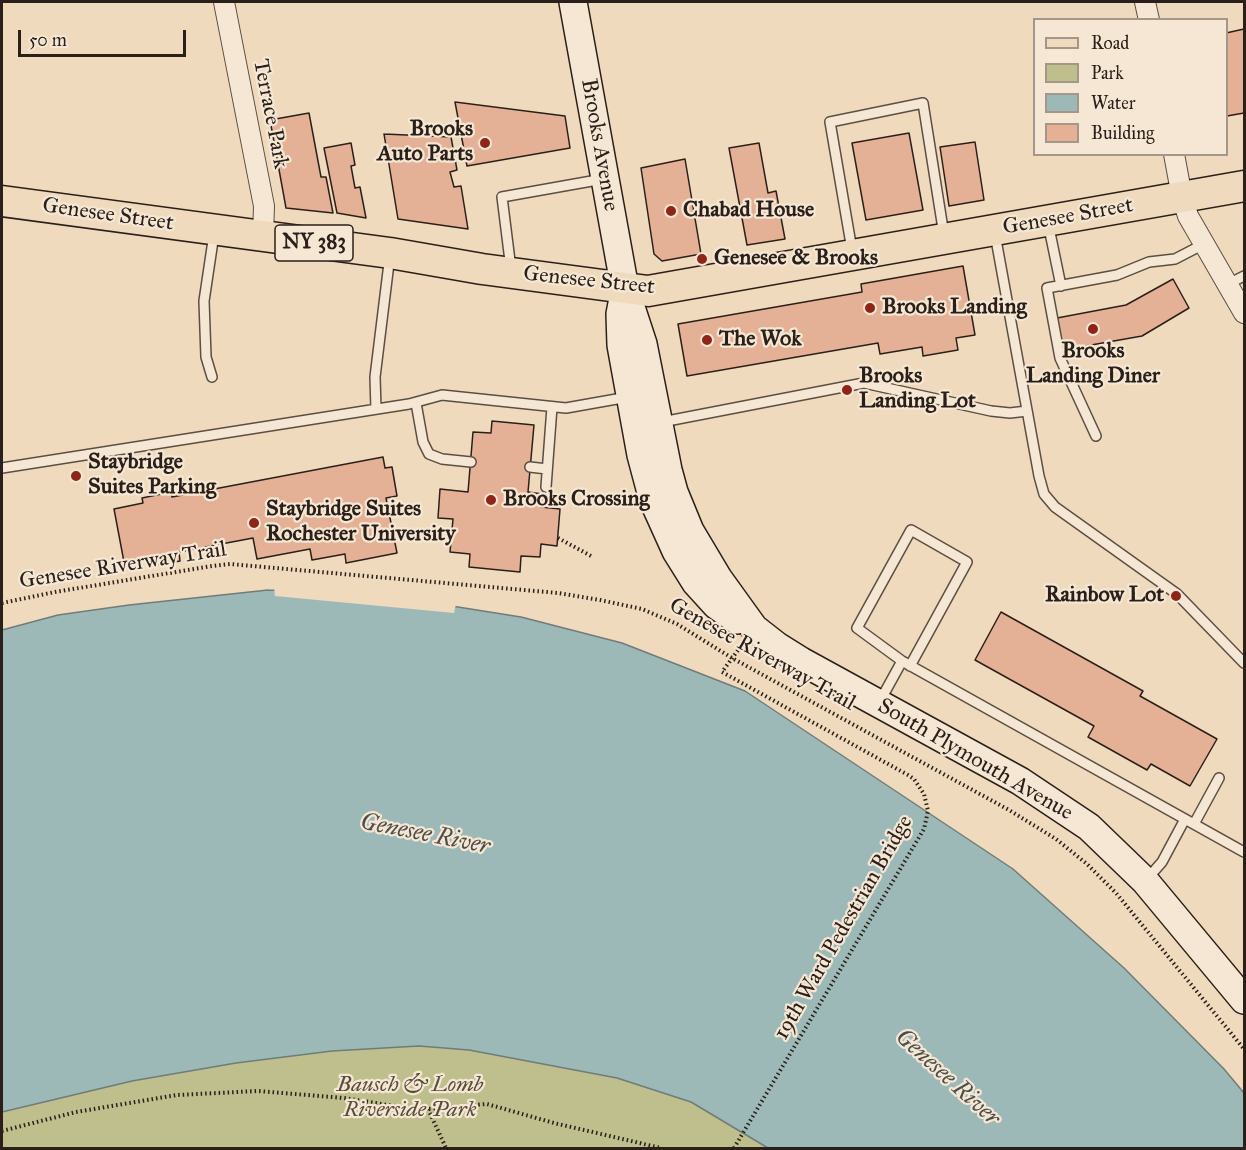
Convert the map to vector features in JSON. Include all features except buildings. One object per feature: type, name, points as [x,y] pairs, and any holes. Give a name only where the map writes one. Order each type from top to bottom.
[{"type":"main road","name":"Brooks Avenue","points":[[573,2],[625,288]]},
{"type":"main road","name":"Genesee Street","points":[[2,201],[390,253],[512,273],[657,290],[1182,197],[1244,189]]},
{"type":"main road","name":"South Plymouth Avenue","points":[[625,288],[620,330],[630,397],[648,483],[659,516],[676,551],[706,595],[748,636],[777,646],[1020,781],[1089,827],[1145,881],[1245,1000]]},
{"type":"main road","name":"South Plymouth Avenue","points":[[625,288],[644,344],[658,423],[674,492],[690,531],[748,636]]},
{"type":"street","name":"Terrace Park","points":[[224,2],[264,206],[263,236]]},
{"type":"street","points":[[1145,2],[1149,18]]},
{"type":"street","points":[[1174,156],[1188,216],[1204,244],[1236,280],[1245,313]]},
{"type":"lane","points":[[853,255],[830,122],[922,103],[945,239]]},
{"type":"lane","points":[[512,273],[502,197],[606,178]]},
{"type":"lane","points":[[1048,221],[1061,286]]},
{"type":"lane","points":[[212,377],[206,357],[204,301],[215,230]]},
{"type":"lane","points":[[995,230],[1041,485],[1049,502],[1177,594],[1245,663]]},
{"type":"lane","points":[[1096,436],[1058,350],[1047,288],[1117,275],[1149,262],[1174,259],[1204,244]]},
{"type":"lane","points":[[376,409],[375,377],[390,253]]},
{"type":"lane","points":[[658,423],[864,383],[991,411],[1010,413],[1028,411]]},
{"type":"lane","points":[[2,468],[416,403],[442,395],[552,407],[578,407],[630,397]]},
{"type":"lane","points":[[416,403],[423,442],[429,454],[442,459],[471,462]]},
{"type":"lane","points":[[546,487],[552,407]]},
{"type":"lane","points":[[530,467],[547,469]]},
{"type":"lane","points":[[878,703],[906,664],[968,562],[911,530],[857,628],[906,664],[1245,852]]},
{"type":"lane","points":[[1145,881],[1162,862],[1219,778]]},
{"type":"path","points":[[558,538],[593,557]]},
{"type":"path","name":"Genesee Riverway Trail","points":[[2,603],[213,566],[254,565],[558,594],[642,609],[668,620],[732,658],[1029,822],[1072,851],[1116,893],[1245,1049]]},
{"type":"path","points":[[732,658],[748,636]]},
{"type":"path","name":"19th Ward Pedestrian Bridge","points":[[732,658],[722,672],[914,779],[924,794],[927,811],[924,829],[734,1149]]},
{"type":"path","points":[[2,1131],[76,1112],[177,1095],[258,1091],[344,1098],[407,1108],[428,1109],[487,1104],[661,1149]]},
{"type":"path","points":[[428,1109],[447,1149]]},
{"type":"green space","name":"Bausch & Lomb Riverside Park","points":[[419,1046],[469,1050],[617,1078],[691,1102],[768,1148],[2,1148],[2,1112],[132,1081],[236,1063],[332,1051]]},
{"type":"water","name":"Genesee River","points":[[268,590],[313,591],[420,601],[521,617],[622,643],[745,691],[1013,869],[1124,968],[1224,1069],[1244,1093],[1244,1148],[768,1148],[691,1102],[617,1078],[469,1050],[419,1046],[332,1051],[236,1063],[132,1081],[2,1112],[2,630],[58,615]]},
{"type":"pier","points":[[274,587],[362,592],[456,604],[454,613],[275,596]]},
{"type":"place","name":"Brooks Auto Parts","points":[[485,143]]},
{"type":"place","name":"Chabad House","points":[[671,211]]},
{"type":"place","name":"Genesee & Brooks","points":[[702,259]]},
{"type":"place","name":"Brooks Landing","points":[[870,308]]},
{"type":"place","name":"Brooks Landing Diner","points":[[1093,329]]},
{"type":"place","name":"The Wok","points":[[707,340]]},
{"type":"place","name":"Brooks Landing Lot","points":[[847,390]]},
{"type":"place","name":"Staybridge Suites Parking","points":[[76,476]]},
{"type":"place","name":"Brooks Crossing","points":[[491,500]]},
{"type":"place","name":"Staybridge Suites Rochester University","points":[[254,523]]},
{"type":"place","name":"Rainbow Lot","points":[[1176,596]]}]
